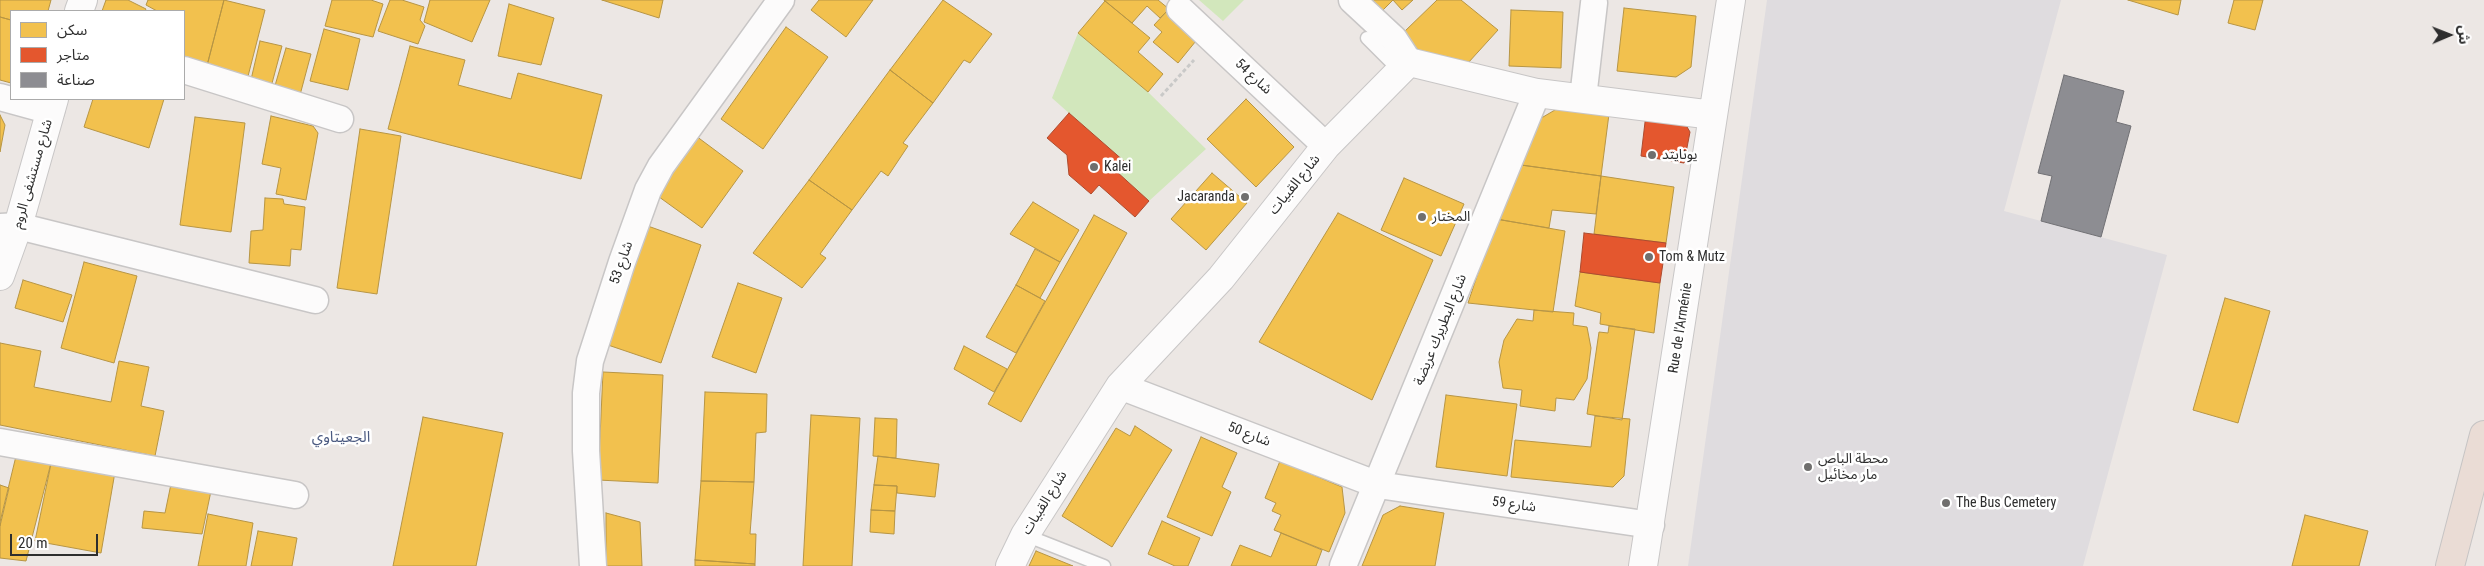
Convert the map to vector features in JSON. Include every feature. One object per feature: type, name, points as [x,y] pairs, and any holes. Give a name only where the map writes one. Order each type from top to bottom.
[{"type":"highway","points":[[2450,566],[2484,435]]},
{"type":"street","name":"شارع 53","points":[[593,566],[586,451],[586,393],[590,361],[622,262],[648,190],[661,166],[780,0]]},
{"type":"street","points":[[1352,0],[1394,39],[1405,66],[1537,93],[1714,115]]},
{"type":"street","name":"Rue de l'Arménie","points":[[1643,566],[1651,525],[1731,0]]},
{"type":"street","points":[[1583,98],[1594,3]]},
{"type":"street","name":"شارع 54","points":[[1180,9],[1326,146]]},
{"type":"street","name":"شارع القبيات","points":[[1010,566],[1024,535],[1120,386],[1221,278],[1326,146],[1405,66]]},
{"type":"street","points":[[185,70],[340,119]]},
{"type":"street","name":"شارع البطريرك عريضة","points":[[1343,566],[1378,485],[1537,93]]},
{"type":"street","points":[[20,100],[52,105]]},
{"type":"street","name":"شارع مستشفى الروم","points":[[0,276],[9,226],[52,105]]},
{"type":"street","points":[[9,226],[315,300]]},
{"type":"street","name":"شارع 50","points":[[1120,386],[1378,485]]},
{"type":"street","points":[[0,442],[295,495]]},
{"type":"street","name":"شارع 59","points":[[1378,485],[1651,525]]},
{"type":"lane","points":[[1367,38],[1405,66]]},
{"type":"lane","points":[[1024,535],[1104,566]]},
{"type":"path","points":[[1161,96],[1213,40]]},
{"type":"shaded area","points":[[1767,0],[2061,0],[2004,211],[2167,255],[2083,566],[1688,566]]},
{"type":"green space","points":[[1199,0],[1244,0],[1223,21]]},
{"type":"green space","points":[[1078,33],[1148,92],[1206,149],[1149,201],[1116,171],[1124,162],[1052,98]]},
{"type":"building: سكن","points":[[0,0],[51,0],[48,10],[10,10],[10,20],[0,17]]},
{"type":"building: سكن","points":[[106,0],[128,0],[146,9],[146,10],[102,10]]},
{"type":"building: سكن","points":[[148,0],[224,0],[207,66],[185,58],[185,10],[155,10],[146,5]]},
{"type":"building: سكن","points":[[224,0],[265,10],[246,84],[205,73]]},
{"type":"building: سكن","points":[[332,0],[371,0],[383,4],[373,37],[325,26]]},
{"type":"building: سكن","points":[[390,0],[402,0],[424,7],[420,20],[425,26],[418,44],[378,31]]},
{"type":"building: سكن","points":[[430,0],[490,0],[472,42],[424,22]]},
{"type":"building: سكن","points":[[602,0],[663,0],[659,18]]},
{"type":"building: سكن","points":[[819,0],[873,0],[846,37],[811,10]]},
{"type":"building: سكن","points":[[943,0],[992,34],[970,63],[964,60],[933,103],[890,70]]},
{"type":"building: سكن","points":[[1104,0],[1158,0],[1169,9],[1160,18],[1147,6],[1132,23]]},
{"type":"building: سكن","points":[[1362,0],[1393,0],[1377,16]]},
{"type":"building: سكن","points":[[1393,0],[1413,0],[1402,10]]},
{"type":"building: سكن","points":[[1437,0],[1461,0],[1498,30],[1468,63],[1419,51],[1404,32]]},
{"type":"building: سكن","points":[[2128,0],[2181,0],[2178,15]]},
{"type":"building: سكن","points":[[2234,0],[2263,0],[2255,30],[2228,23]]},
{"type":"building: سكن","points":[[1105,1],[1150,38],[1138,52],[1163,74],[1148,92],[1078,33]]},
{"type":"building: سكن","points":[[509,4],[554,18],[541,65],[498,56]]},
{"type":"building: سكن","points":[[1624,8],[1696,16],[1691,67],[1676,77],[1617,71]]},
{"type":"building: سكن","points":[[1169,9],[1200,36],[1178,63],[1153,42],[1162,32],[1154,25]]},
{"type":"building: سكن","points":[[1511,10],[1563,12],[1561,68],[1509,66]]},
{"type":"building: سكن","points":[[0,17],[10,20],[10,83],[0,80]]},
{"type":"building: سكن","points":[[786,27],[828,57],[763,149],[721,119]]},
{"type":"building: سكن","points":[[324,29],[360,39],[348,90],[310,81]]},
{"type":"building: سكن","points":[[260,41],[282,46],[271,87],[250,84]]},
{"type":"building: سكن","points":[[410,46],[465,60],[458,85],[511,99],[518,73],[602,95],[581,179],[388,129]]},
{"type":"building: سكن","points":[[286,48],[311,54],[300,95],[274,89]]},
{"type":"building: سكن","points":[[890,70],[933,103],[903,143],[908,146],[888,176],[881,171],[852,210],[809,180]]},
{"type":"building: سكن","points":[[1246,99],[1294,147],[1256,187],[1207,139]]},
{"type":"building: سكن","points":[[93,100],[164,100],[149,148],[84,127]]},
{"type":"building: سكن","points":[[1560,107],[1609,114],[1601,176],[1521,165],[1538,120]]},
{"type":"building: سكن","points":[[0,115],[5,125],[0,152]]},
{"type":"building: سكن","points":[[271,116],[313,126],[318,133],[306,200],[276,194],[281,168],[262,164]]},
{"type":"building: سكن","points":[[195,117],[245,123],[231,232],[180,225]]},
{"type":"building: سكن","points":[[360,129],[401,136],[377,294],[337,288]]},
{"type":"building: سكن","points":[[696,136],[743,171],[702,228],[655,194]]},
{"type":"building: سكن","points":[[1521,165],[1601,176],[1596,214],[1552,210],[1549,228],[1496,219]]},
{"type":"building: سكن","points":[[1212,173],[1247,203],[1206,250],[1171,219]]},
{"type":"building: سكن","points":[[1601,176],[1674,187],[1666,243],[1594,234]]},
{"type":"building: سكن","name":"المختار","points":[[1404,178],[1464,204],[1441,256],[1381,230]]},
{"type":"building: سكن","points":[[809,180],[852,210],[820,254],[826,258],[802,288],[753,253]]},
{"type":"building: سكن","points":[[265,198],[283,199],[284,204],[305,207],[301,250],[291,249],[290,266],[249,263],[251,231],[263,230]]},
{"type":"building: سكن","points":[[1033,202],[1079,230],[1060,262],[1010,234]]},
{"type":"building: سكن","points":[[1338,213],[1433,260],[1372,400],[1259,342]]},
{"type":"building: سكن","points":[[1094,215],[1127,233],[1021,422],[988,404]]},
{"type":"building: سكن","points":[[1496,219],[1565,231],[1553,312],[1468,303]]},
{"type":"building: سكن","points":[[645,225],[701,245],[661,363],[605,344]]},
{"type":"building: سكن","points":[[1035,249],[1060,262],[1040,298],[1016,285]]},
{"type":"building: سكن","points":[[84,262],[137,276],[114,363],[61,348]]},
{"type":"building: سكن","points":[[1580,272],[1660,283],[1654,333],[1600,324],[1601,313],[1575,306]]},
{"type":"building: سكن","points":[[23,280],[72,295],[63,322],[15,308]]},
{"type":"building: سكن","points":[[738,283],[782,298],[756,373],[712,357]]},
{"type":"building: سكن","points":[[1016,285],[1045,301],[1016,353],[986,337]]},
{"type":"building: سكن","points":[[2225,298],[2270,311],[2238,423],[2193,410]]},
{"type":"building: سكن","points":[[1534,310],[1574,313],[1573,325],[1587,327],[1591,348],[1587,379],[1574,400],[1556,398],[1555,411],[1520,406],[1522,390],[1503,388],[1499,362],[1504,340],[1517,319],[1533,321]]},
{"type":"building: سكن","points":[[1609,326],[1635,329],[1622,420],[1587,414],[1599,332],[1608,333]]},
{"type":"building: سكن","points":[[0,343],[41,351],[34,387],[111,402],[119,361],[149,367],[141,406],[164,411],[155,456],[0,425]]},
{"type":"building: سكن","points":[[964,346],[1007,369],[994,392],[954,369]]},
{"type":"building: سكن","points":[[603,372],[663,375],[658,483],[598,480]]},
{"type":"building: سكن","points":[[705,392],[767,394],[766,432],[756,433],[754,482],[701,481]]},
{"type":"building: سكن","points":[[1446,395],[1517,404],[1507,476],[1436,467]]},
{"type":"building: سكن","points":[[811,415],[860,418],[852,566],[803,566]]},
{"type":"building: سكن","points":[[1595,416],[1630,419],[1624,476],[1613,487],[1511,477],[1515,440],[1591,447]]},
{"type":"building: سكن","points":[[423,417],[503,433],[476,566],[393,566]]},
{"type":"building: سكن","points":[[875,418],[897,419],[896,458],[873,456]]},
{"type":"building: سكن","points":[[1135,426],[1172,450],[1112,547],[1062,516],[1116,428],[1130,436]]},
{"type":"building: سكن","points":[[1201,437],[1237,453],[1222,487],[1231,492],[1212,536],[1167,517]]},
{"type":"building: سكن","points":[[17,452],[52,459],[26,561],[0,558],[0,522]]},
{"type":"building: سكن","points":[[878,456],[939,464],[935,497],[897,493],[897,486],[874,485]]},
{"type":"building: سكن","points":[[52,459],[115,472],[101,553],[35,541]]},
{"type":"building: سكن","points":[[1280,461],[1342,487],[1345,513],[1329,552],[1274,530],[1281,515],[1272,511],[1276,503],[1265,498]]},
{"type":"building: سكن","points":[[701,481],[754,482],[750,534],[756,534],[755,564],[695,560]]},
{"type":"building: سكن","points":[[171,484],[211,491],[202,534],[142,528],[144,511],[165,513]]},
{"type":"building: سكن","points":[[0,485],[9,488],[0,526]]},
{"type":"building: سكن","points":[[874,485],[897,486],[895,511],[871,510]]},
{"type":"building: سكن","points":[[1400,506],[1444,513],[1435,566],[1362,566],[1383,515]]},
{"type":"building: سكن","points":[[871,510],[895,511],[894,534],[870,532]]},
{"type":"building: سكن","points":[[606,513],[640,522],[642,566],[606,566]]},
{"type":"building: سكن","points":[[208,514],[253,523],[246,566],[198,566]]},
{"type":"building: سكن","points":[[2305,515],[2368,531],[2359,566],[2292,566]]},
{"type":"building: سكن","points":[[1162,521],[1200,538],[1188,566],[1175,566],[1148,554]]},
{"type":"building: سكن","points":[[258,531],[297,538],[292,566],[251,566]]},
{"type":"building: سكن","points":[[1281,533],[1322,550],[1316,566],[1231,566],[1240,545],[1271,557]]},
{"type":"building: سكن","points":[[1036,551],[1073,566],[1029,566]]},
{"type":"building: سكن","points":[[695,560],[755,564],[755,566],[695,566]]},
{"type":"building: متاجر","name":"Kalei","points":[[1069,113],[1125,162],[1116,171],[1149,201],[1135,217],[1099,185],[1091,194],[1069,175],[1067,155],[1047,138]]},
{"type":"building: متاجر","points":[[1646,114],[1683,120],[1690,132],[1684,163],[1641,156]]},
{"type":"building: متاجر","points":[[1584,233],[1666,243],[1660,283],[1580,272]]},
{"type":"building: صناعة","points":[[2064,75],[2124,91],[2116,122],[2131,126],[2101,237],[2041,221],[2052,176],[2038,173]]},
{"type":"place","name":"يونايتد","points":[[1652,155]]},
{"type":"place","name":"Kalei","points":[[1094,167]]},
{"type":"place","name":"Jacaranda","points":[[1245,197]]},
{"type":"place","name":"المختار","points":[[1422,217]]},
{"type":"place","name":"Tom & Mutz","points":[[1649,257]]},
{"type":"place","name":"محطة الباص مار مخائيل","points":[[1808,467]]},
{"type":"place","name":"The Bus Cemetery","points":[[1946,503]]},
{"type":"district","name":"الجعيتاوي","points":[[341,438]]}]
